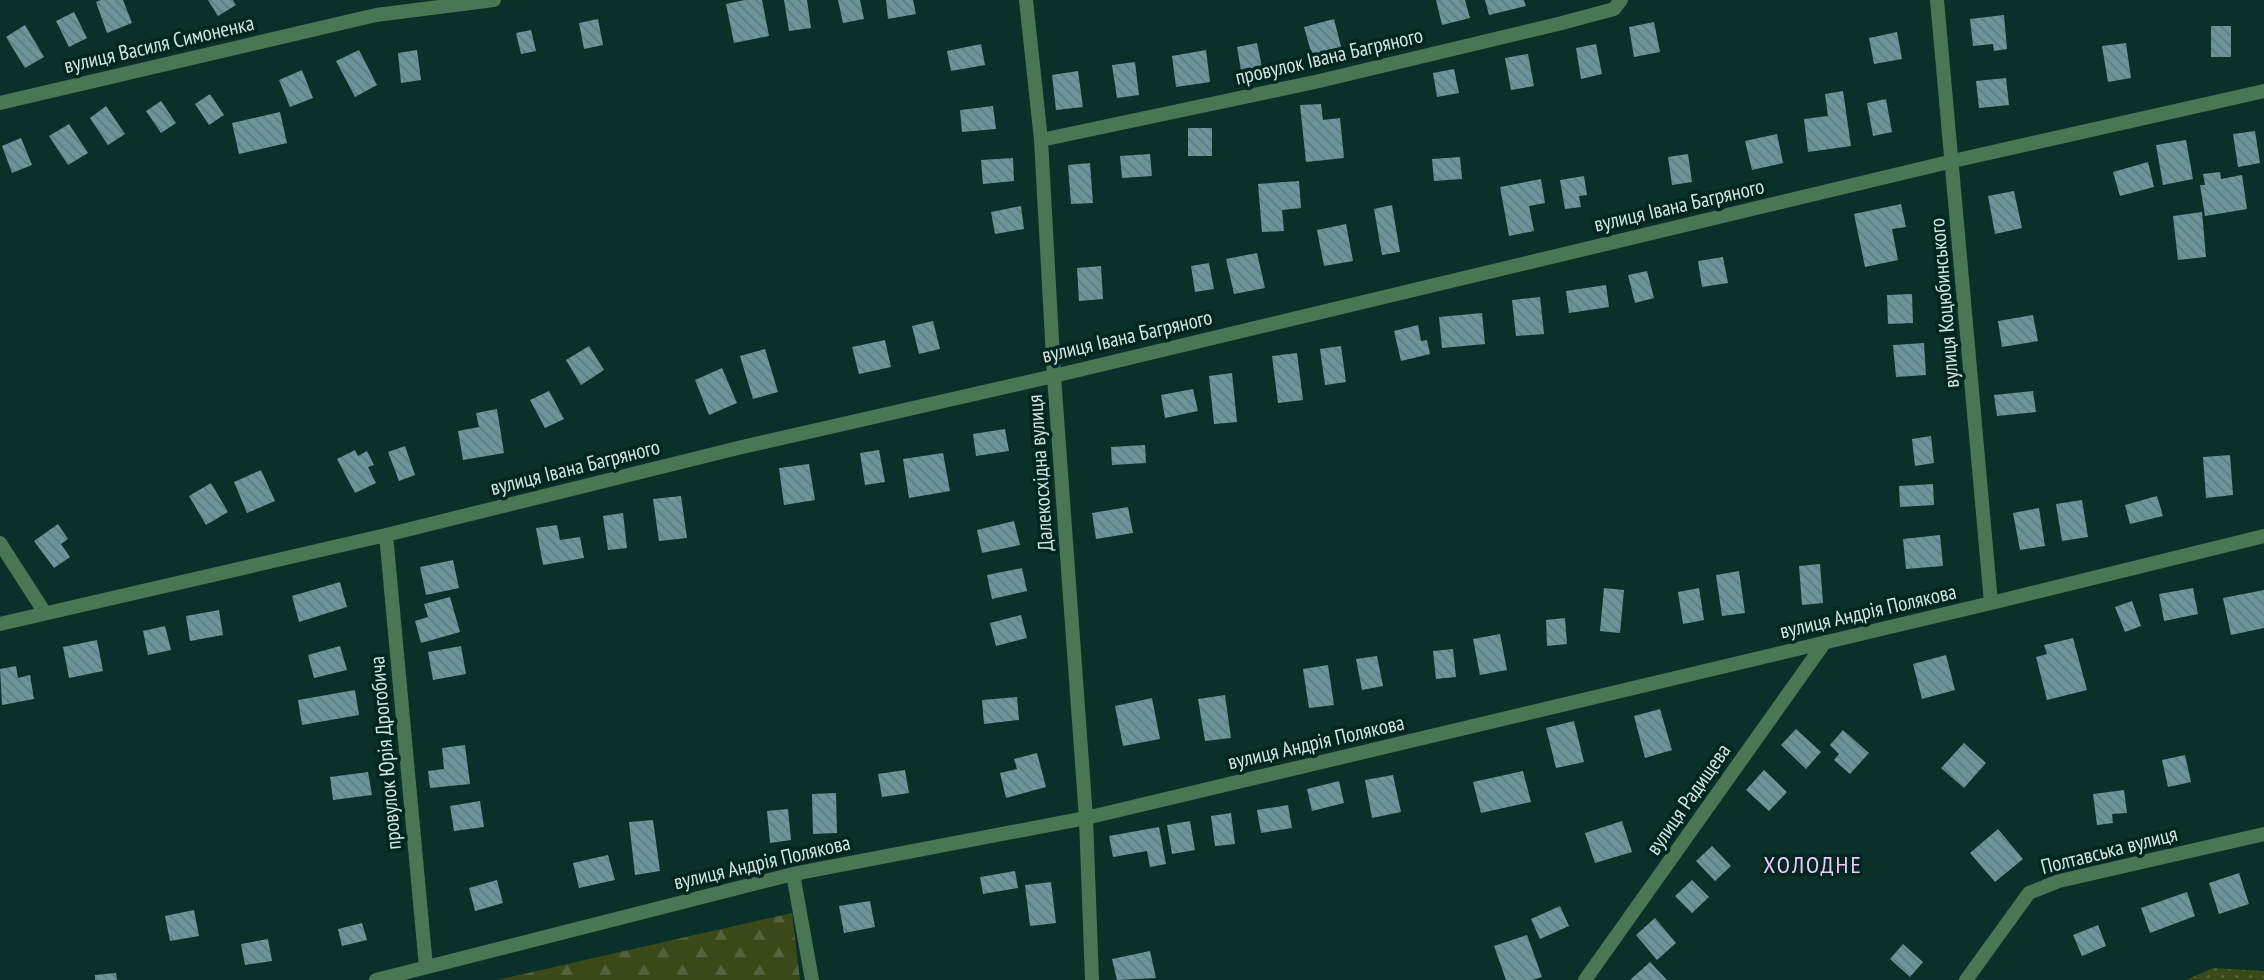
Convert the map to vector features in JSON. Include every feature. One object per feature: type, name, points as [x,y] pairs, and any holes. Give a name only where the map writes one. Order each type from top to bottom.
[{"type":"street","name":"вулиця Василя Симоненка","points":[[0,103],[376,15],[494,0]]},
{"type":"street","name":"Далекосхідна вулиця","points":[[1026,0],[1041,140],[1054,376],[1086,818]]},
{"type":"street","name":"провулок Івана Багряного","points":[[1041,140],[1315,82],[1536,29],[1614,9],[1621,0]]},
{"type":"street","name":"вулиця Коцюбинського","points":[[1937,0],[1991,603]]},
{"type":"street","name":"вулиця Івана Багряного","points":[[0,624],[386,535],[742,447],[1054,376],[1953,161],[2264,91]]},
{"type":"street","name":"провулок Юрія Дрогобича","points":[[386,535],[426,967]]},
{"type":"street","name":"вулиця Андрія Полякова","points":[[376,980],[793,874],[1086,818],[2264,536]]},
{"type":"street","points":[[0,543],[45,613]]},
{"type":"street","name":"вулиця Радищева","points":[[1585,980],[1825,642]]},
{"type":"street","points":[[1086,818],[1092,980]]},
{"type":"street","name":"Полтавська вулиця","points":[[1966,980],[2029,893],[2059,881],[2264,834]]},
{"type":"street","points":[[793,874],[812,980]]},
{"type":"green space","points":[[792,913],[800,980],[497,980]]},
{"type":"green space","points":[[2213,968],[2264,971],[2264,980],[2186,980]]},
{"type":"building","points":[[123,0],[132,23],[107,33],[96,2]]},
{"type":"building","points":[[208,0],[233,0],[236,5],[218,16]]},
{"type":"building","points":[[762,0],[769,36],[734,43],[726,4]]},
{"type":"building","points":[[784,0],[807,0],[811,28],[789,31]]},
{"type":"building","points":[[838,0],[860,0],[864,19],[843,23]]},
{"type":"building","points":[[886,0],[913,0],[916,14],[888,19]]},
{"type":"building","points":[[1436,0],[1465,0],[1470,18],[1442,25]]},
{"type":"building","points":[[1485,0],[1524,0],[1526,6],[1489,15]]},
{"type":"building","points":[[74,12],[87,38],[69,47],[56,21]]},
{"type":"building","points":[[2004,15],[2007,49],[1994,51],[1993,44],[1973,46],[1970,19]]},
{"type":"building","points":[[598,19],[603,45],[584,49],[579,23]]},
{"type":"building","points":[[1334,19],[1344,58],[1315,66],[1304,27]]},
{"type":"building","points":[[1654,22],[1660,52],[1634,57],[1629,27]]},
{"type":"building","points":[[25,25],[44,57],[25,68],[6,37]]},
{"type":"building","points":[[2211,26],[2231,26],[2231,57],[2211,57]]},
{"type":"building","points":[[531,30],[536,51],[521,54],[516,33]]},
{"type":"building","points":[[1897,32],[1902,59],[1874,64],[1869,38]]},
{"type":"building","points":[[1257,43],[1263,72],[1242,76],[1237,47]]},
{"type":"building","points":[[2126,43],[2131,78],[2108,82],[2102,46]]},
{"type":"building","points":[[981,44],[985,65],[951,71],[947,51]]},
{"type":"building","points":[[1596,44],[1602,74],[1581,79],[1576,48]]},
{"type":"building","points":[[359,50],[377,85],[355,97],[336,61]]},
{"type":"building","points":[[417,50],[421,80],[401,83],[398,53]]},
{"type":"building","points":[[1206,50],[1210,82],[1176,87],[1172,56]]},
{"type":"building","points":[[1528,54],[1534,86],[1511,90],[1505,58]]},
{"type":"building","points":[[1135,62],[1139,95],[1117,98],[1112,65]]},
{"type":"building","points":[[1454,69],[1459,93],[1437,97],[1433,73]]},
{"type":"building","points":[[302,70],[313,98],[290,107],[279,80]]},
{"type":"building","points":[[1078,71],[1083,107],[1056,110],[1052,75]]},
{"type":"building","points":[[2006,78],[2009,105],[1979,108],[1976,81]]},
{"type":"building","points":[[1843,91],[1851,146],[1808,152],[1804,119],[1828,116],[1825,94]]},
{"type":"building","points":[[210,94],[224,115],[209,125],[195,104]]},
{"type":"building","points":[[1886,99],[1892,132],[1873,136],[1867,103]]},
{"type":"building","points":[[161,101],[176,123],[161,133],[146,111]]},
{"type":"building","points":[[1321,104],[1323,120],[1340,118],[1344,158],[1306,162],[1300,105]]},
{"type":"building","points":[[106,106],[125,134],[108,145],[90,118]]},
{"type":"building","points":[[993,106],[996,129],[962,132],[960,110]]},
{"type":"building","points":[[280,112],[287,143],[239,154],[232,123]]},
{"type":"building","points":[[69,124],[88,153],[68,165],[49,136]]},
{"type":"building","points":[[1188,128],[1212,128],[1212,156],[1188,156]]},
{"type":"building","points":[[2255,131],[2260,163],[2238,167],[2233,134]]},
{"type":"building","points":[[1777,134],[1783,163],[1752,170],[1745,141]]},
{"type":"building","points":[[21,138],[32,165],[12,173],[2,146]]},
{"type":"building","points":[[2186,140],[2193,179],[2163,185],[2156,145]]},
{"type":"building","points":[[1150,154],[1152,176],[1122,178],[1120,156]]},
{"type":"building","points":[[1688,154],[1692,182],[1672,185],[1668,157]]},
{"type":"building","points":[[1460,157],[1462,179],[1434,181],[1432,159]]},
{"type":"building","points":[[1013,158],[1014,181],[983,184],[981,160]]},
{"type":"building","points":[[2148,162],[2154,187],[2120,196],[2113,172]]},
{"type":"building","points":[[1090,163],[1093,203],[1071,204],[1068,165]]},
{"type":"building","points":[[2220,172],[2221,179],[2242,175],[2247,209],[2205,216],[2200,185],[2205,185],[2203,174]]},
{"type":"building","points":[[1584,176],[1587,195],[1579,196],[1581,207],[1565,209],[1560,180]]},
{"type":"building","points":[[1541,179],[1545,203],[1529,206],[1534,231],[1509,236],[1500,187]]},
{"type":"building","points":[[1299,181],[1301,208],[1282,210],[1284,231],[1262,232],[1258,184]]},
{"type":"building","points":[[2014,191],[2022,228],[1995,234],[1988,196]]},
{"type":"building","points":[[1901,204],[1906,227],[1892,229],[1898,260],[1865,267],[1854,214]]},
{"type":"building","points":[[1392,205],[1400,252],[1382,255],[1374,209]]},
{"type":"building","points":[[1021,206],[1024,229],[995,234],[991,212]]},
{"type":"building","points":[[2202,212],[2206,257],[2178,260],[2173,216]]},
{"type":"building","points":[[1346,224],[1353,261],[1324,266],[1317,230]]},
{"type":"building","points":[[1257,253],[1265,288],[1234,294],[1226,259]]},
{"type":"building","points":[[1723,257],[1728,283],[1702,287],[1698,261]]},
{"type":"building","points":[[1209,263],[1214,289],[1195,292],[1191,266]]},
{"type":"building","points":[[1101,266],[1103,299],[1079,301],[1077,268]]},
{"type":"building","points":[[1647,271],[1654,298],[1635,303],[1628,275]]},
{"type":"building","points":[[1606,285],[1609,307],[1569,313],[1566,291]]},
{"type":"building","points":[[1912,294],[1913,323],[1888,324],[1887,295]]},
{"type":"building","points":[[1540,297],[1544,334],[1516,336],[1512,300]]},
{"type":"building","points":[[1482,313],[1485,344],[1442,348],[1439,317]]},
{"type":"building","points":[[2033,315],[2038,341],[2002,347],[1998,321]]},
{"type":"building","points":[[933,321],[940,349],[919,354],[912,326]]},
{"type":"building","points":[[1418,325],[1421,341],[1427,340],[1430,354],[1401,361],[1394,331]]},
{"type":"building","points":[[885,340],[891,367],[859,374],[852,347]]},
{"type":"building","points":[[1924,343],[1926,375],[1896,377],[1893,345]]},
{"type":"building","points":[[589,346],[604,370],[581,385],[566,360]]},
{"type":"building","points":[[1341,346],[1346,382],[1325,385],[1320,349]]},
{"type":"building","points":[[765,349],[778,392],[753,399],[740,356]]},
{"type":"building","points":[[1297,353],[1303,400],[1278,403],[1272,356]]},
{"type":"building","points":[[722,368],[737,403],[709,415],[695,380]]},
{"type":"building","points":[[1232,373],[1237,422],[1214,424],[1209,376]]},
{"type":"building","points":[[1193,389],[1198,411],[1165,418],[1161,395]]},
{"type":"building","points":[[549,391],[564,419],[545,428],[530,400]]},
{"type":"building","points":[[2033,391],[2036,412],[1997,416],[1994,395]]},
{"type":"building","points":[[497,409],[504,453],[463,460],[458,431],[479,427],[476,413]]},
{"type":"building","points":[[1005,429],[1009,451],[976,456],[973,434]]},
{"type":"building","points":[[1931,436],[1934,463],[1915,466],[1912,439]]},
{"type":"building","points":[[1145,445],[1146,463],[1112,465],[1111,447]]},
{"type":"building","points":[[405,446],[415,475],[399,481],[388,452]]},
{"type":"building","points":[[355,450],[358,456],[367,451],[374,465],[368,467],[376,483],[355,493],[337,459]]},
{"type":"building","points":[[879,450],[885,482],[865,485],[860,453]]},
{"type":"building","points":[[943,453],[950,491],[909,498],[903,459]]},
{"type":"building","points":[[2230,455],[2233,495],[2206,498],[2203,457]]},
{"type":"building","points":[[809,464],[815,500],[784,505],[779,468]]},
{"type":"building","points":[[261,470],[275,501],[247,513],[234,482]]},
{"type":"building","points":[[211,483],[228,512],[206,525],[189,496]]},
{"type":"building","points":[[1933,484],[1934,505],[1900,507],[1899,486]]},
{"type":"building","points":[[681,496],[687,538],[659,541],[653,499]]},
{"type":"building","points":[[2157,496],[2163,516],[2130,524],[2125,505]]},
{"type":"building","points":[[2082,500],[2088,537],[2062,541],[2056,504]]},
{"type":"building","points":[[1128,507],[1133,533],[1096,539],[1092,513]]},
{"type":"building","points":[[2039,508],[2045,546],[2020,550],[2013,513]]},
{"type":"building","points":[[623,513],[627,548],[608,550],[603,516]]},
{"type":"building","points":[[1014,521],[1020,545],[982,553],[977,530]]},
{"type":"building","points":[[58,524],[68,539],[61,544],[70,557],[54,568],[34,541]]},
{"type":"building","points":[[557,525],[560,540],[580,537],[584,558],[543,565],[536,528]]},
{"type":"building","points":[[1940,535],[1943,566],[1906,569],[1903,539]]},
{"type":"building","points":[[453,560],[459,588],[426,595],[420,567]]},
{"type":"building","points":[[1820,564],[1823,603],[1802,605],[1799,566]]},
{"type":"building","points":[[1022,568],[1027,591],[992,599],[987,575]]},
{"type":"building","points":[[1739,571],[1745,613],[1722,616],[1716,575]]},
{"type":"building","points":[[340,582],[347,607],[299,622],[292,596]]},
{"type":"building","points":[[1604,588],[1624,590],[1620,633],[1600,631]]},
{"type":"building","points":[[1699,588],[1704,620],[1683,624],[1678,592]]},
{"type":"building","points":[[2193,588],[2198,614],[2164,621],[2159,594]]},
{"type":"building","points":[[2264,590],[2264,628],[2231,635],[2223,598]]},
{"type":"building","points":[[450,597],[460,632],[421,643],[415,621],[428,617],[424,604]]},
{"type":"building","points":[[2132,601],[2141,626],[2125,632],[2115,607]]},
{"type":"building","points":[[219,610],[223,635],[190,641],[186,616]]},
{"type":"building","points":[[1021,615],[1027,638],[996,646],[990,623]]},
{"type":"building","points":[[1565,618],[1567,644],[1547,646],[1546,620]]},
{"type":"building","points":[[165,626],[171,650],[148,655],[143,631]]},
{"type":"building","points":[[1500,634],[1507,670],[1480,675],[1473,639]]},
{"type":"building","points":[[2073,638],[2087,690],[2047,700],[2036,657],[2047,654],[2044,645]]},
{"type":"building","points":[[97,640],[103,671],[69,678],[63,647]]},
{"type":"building","points":[[340,646],[347,670],[314,678],[308,655]]},
{"type":"building","points":[[461,646],[466,674],[433,680],[428,652]]},
{"type":"building","points":[[1453,649],[1456,677],[1436,679],[1433,651]]},
{"type":"building","points":[[1946,655],[1955,690],[1922,699],[1913,664]]},
{"type":"building","points":[[1377,656],[1383,686],[1362,690],[1356,659]]},
{"type":"building","points":[[1328,665],[1334,705],[1309,708],[1303,669]]},
{"type":"building","points":[[16,666],[18,678],[30,675],[34,699],[2,705],[0,669]]},
{"type":"building","points":[[355,690],[359,715],[302,725],[298,700]]},
{"type":"building","points":[[1225,695],[1231,738],[1205,741],[1198,699]]},
{"type":"building","points":[[1017,697],[1019,720],[984,724],[982,700]]},
{"type":"building","points":[[1152,698],[1160,739],[1123,746],[1115,706]]},
{"type":"building","points":[[1660,709],[1672,750],[1645,758],[1634,716]]},
{"type":"building","points":[[1574,721],[1584,762],[1556,768],[1546,728]]},
{"type":"building","points":[[1796,729],[1821,752],[1806,769],[1781,745]]},
{"type":"building","points":[[1843,730],[1869,753],[1850,774],[1834,760],[1839,754],[1830,745]]},
{"type":"building","points":[[1964,743],[1986,763],[1964,788],[1941,768]]},
{"type":"building","points":[[465,745],[470,784],[430,788],[428,771],[444,769],[442,748]]},
{"type":"building","points":[[1037,753],[1046,787],[1006,798],[1000,773],[1017,769],[1014,759]]},
{"type":"building","points":[[2185,755],[2191,782],[2168,787],[2162,760]]},
{"type":"building","points":[[905,770],[909,793],[882,797],[878,774]]},
{"type":"building","points":[[1764,770],[1787,792],[1769,811],[1746,790]]},
{"type":"building","points":[[1523,771],[1531,802],[1481,813],[1473,782]]},
{"type":"building","points":[[368,772],[372,795],[333,800],[330,777]]},
{"type":"building","points":[[1393,775],[1401,812],[1372,818],[1365,780]]},
{"type":"building","points":[[1339,781],[1344,803],[1312,811],[1307,789]]},
{"type":"building","points":[[2124,790],[2127,813],[2112,814],[2113,823],[2097,825],[2093,794]]},
{"type":"building","points":[[836,793],[837,833],[813,834],[812,794]]},
{"type":"building","points":[[480,801],[484,827],[454,831],[450,806]]},
{"type":"building","points":[[1288,805],[1292,828],[1261,833],[1257,810]]},
{"type":"building","points":[[788,809],[791,840],[770,843],[767,811]]},
{"type":"building","points":[[1231,813],[1235,844],[1215,846],[1211,816]]},
{"type":"building","points":[[653,820],[660,871],[635,875],[629,822]]},
{"type":"building","points":[[1190,821],[1195,850],[1172,854],[1167,825]]},
{"type":"building","points":[[1622,821],[1632,852],[1595,863],[1585,833]]},
{"type":"building","points":[[1159,827],[1166,864],[1150,867],[1147,851],[1113,857],[1109,836]]},
{"type":"building","points":[[1998,829],[2023,859],[1995,882],[1970,853]]},
{"type":"building","points":[[1712,846],[1731,866],[1715,881],[1696,861]]},
{"type":"building","points":[[608,855],[615,880],[579,888],[573,863]]},
{"type":"building","points":[[1015,871],[1018,888],[983,894],[980,877]]},
{"type":"building","points":[[2239,873],[2249,904],[2219,914],[2209,883]]},
{"type":"building","points":[[497,880],[503,903],[475,911],[469,888]]},
{"type":"building","points":[[1692,880],[1709,897],[1692,913],[1675,896]]},
{"type":"building","points":[[1051,882],[1056,923],[1030,926],[1025,885]]},
{"type":"building","points":[[2187,892],[2195,916],[2150,933],[2141,908]]},
{"type":"building","points":[[870,901],[875,927],[844,933],[839,906]]},
{"type":"building","points":[[1560,906],[1569,926],[1540,939],[1531,919]]},
{"type":"building","points":[[194,910],[199,936],[170,941],[165,916]]},
{"type":"building","points":[[1655,918],[1676,943],[1657,960],[1636,935]]},
{"type":"building","points":[[362,923],[367,940],[342,946],[338,929]]},
{"type":"building","points":[[2098,925],[2106,946],[2082,956],[2073,935]]},
{"type":"building","points":[[1527,935],[1542,977],[1532,980],[1506,980],[1494,946]]},
{"type":"building","points":[[268,939],[272,961],[245,965],[241,944]]},
{"type":"building","points":[[1903,944],[1923,962],[1910,977],[1890,959]]},
{"type":"building","points":[[1150,951],[1156,978],[1117,980],[1112,959]]},
{"type":"building","points":[[1650,962],[1667,980],[1630,980]]},
{"type":"building","points":[[116,973],[117,980],[95,980],[95,975]]},
{"type":"district","name":"ХОЛОДНЕ","points":[[1813,864]]}]
